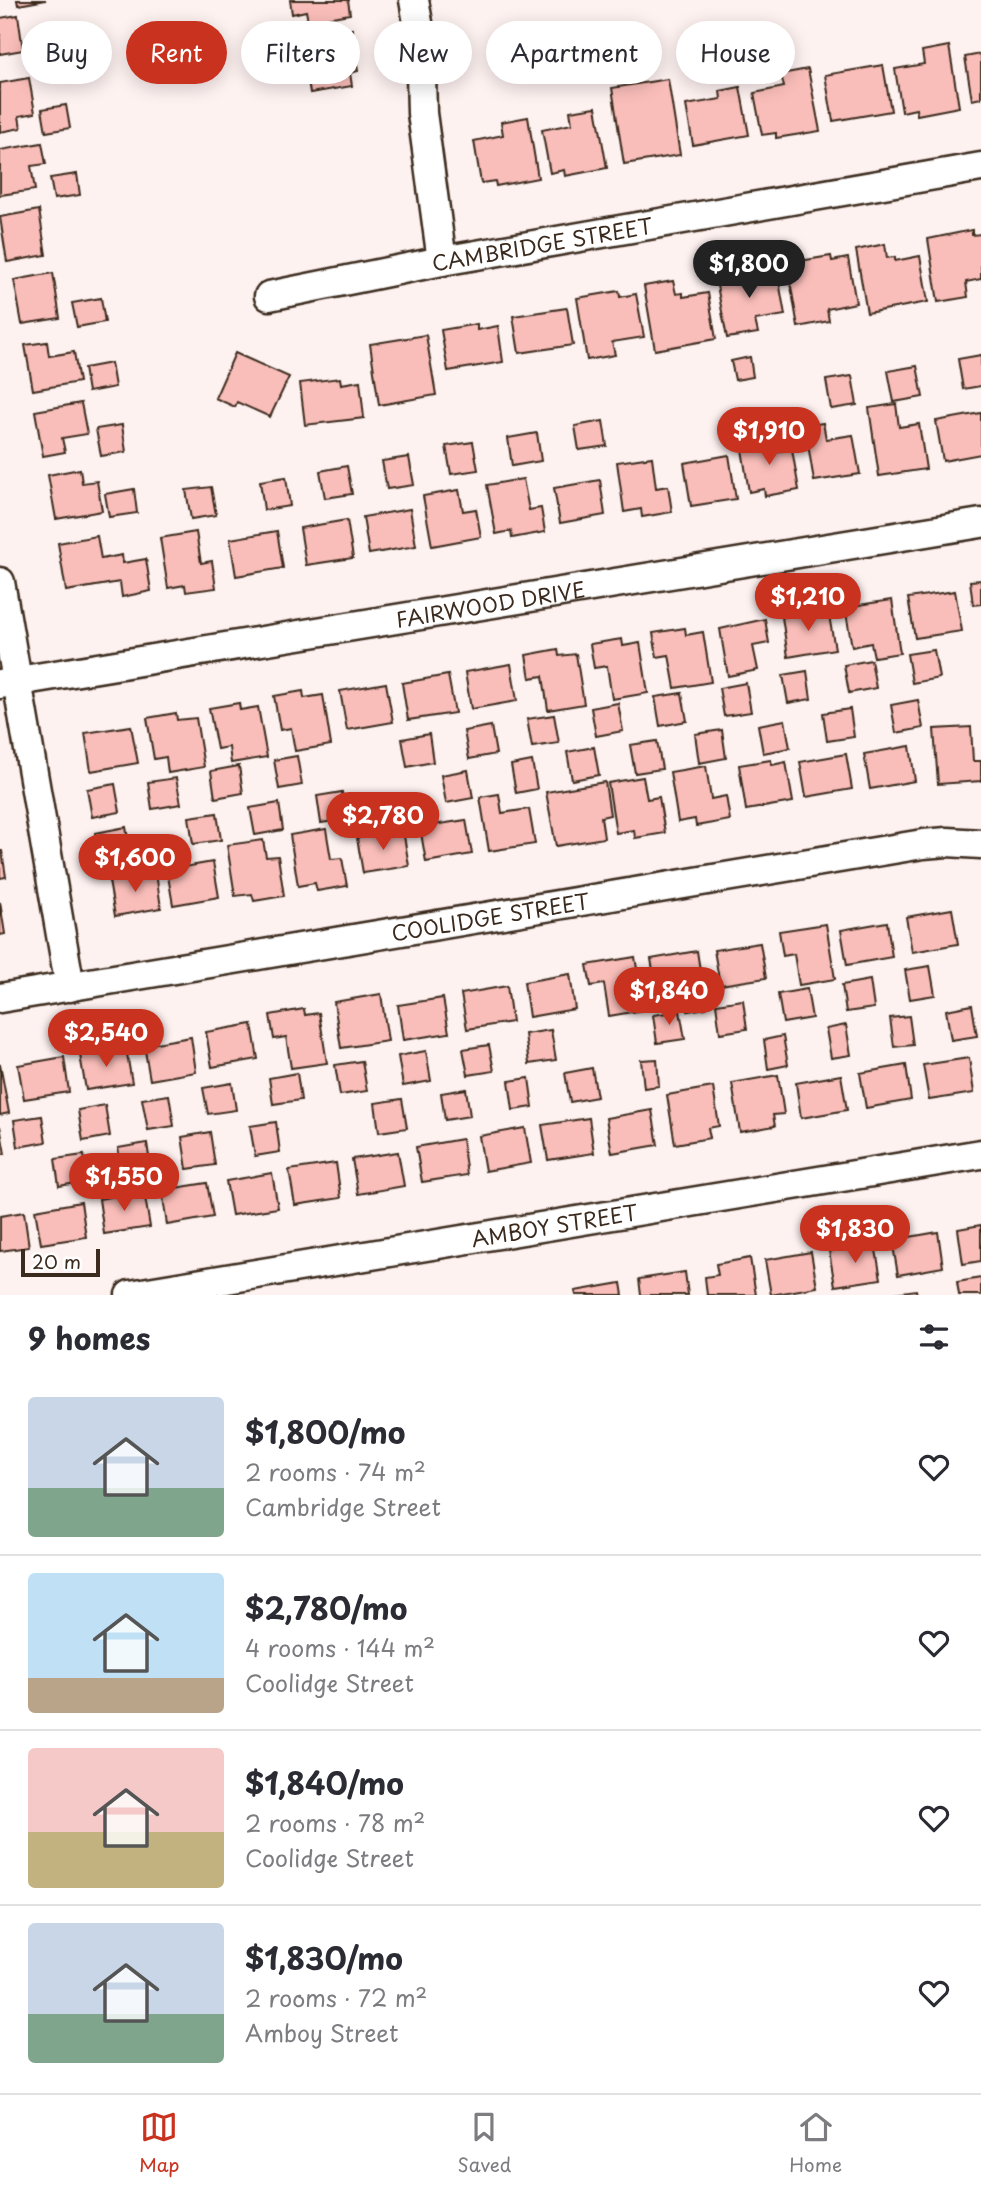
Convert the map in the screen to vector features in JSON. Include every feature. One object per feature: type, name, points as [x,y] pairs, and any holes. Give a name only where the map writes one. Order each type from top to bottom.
[{"type":"street","points":[[414,0],[420,34],[422,113],[442,261]]},
{"type":"street","name":"CAMBRIDGE STREET","points":[[270,296],[442,261],[981,167]]},
{"type":"street","name":"FAIRWOOD DRIVE","points":[[9,683],[981,523]]},
{"type":"street","points":[[0,582],[9,683],[70,987]]},
{"type":"street","name":"COOLIDGE STREET","points":[[0,998],[923,844],[981,844]]},
{"type":"street","name":"AMBOY STREET","points":[[130,1295],[981,1154]]},
{"type":"building","points":[[17,0],[46,0],[18,5]]},
{"type":"building","points":[[290,0],[348,0],[350,14],[308,21],[306,11],[292,14]]},
{"type":"building","points":[[18,15],[21,50],[0,54],[0,18]]},
{"type":"building","points":[[949,46],[959,107],[917,115],[916,109],[902,112],[895,69],[924,64],[922,51]]},
{"type":"building","points":[[981,54],[981,98],[972,100],[965,57]]},
{"type":"building","points":[[883,65],[891,111],[833,121],[825,75]]},
{"type":"building","points":[[808,69],[820,131],[776,138],[776,133],[762,135],[754,93],[784,87],[783,84],[795,84],[795,71]]},
{"type":"building","points":[[21,79],[21,84],[30,84],[35,113],[19,116],[21,128],[0,132],[0,83]]},
{"type":"building","points":[[668,79],[680,155],[624,164],[612,88],[662,84],[662,80]]},
{"type":"building","points":[[308,84],[352,84],[352,86],[310,93]]},
{"type":"building","points":[[740,87],[749,135],[693,145],[686,105],[721,99],[720,91]]},
{"type":"building","points":[[66,105],[70,128],[46,132],[42,109]]},
{"type":"building","points":[[596,107],[607,168],[565,176],[564,170],[550,173],[542,130],[572,124],[570,111]]},
{"type":"building","points":[[528,117],[538,178],[496,186],[495,181],[481,183],[474,141],[503,135],[501,122]]},
{"type":"building","points":[[42,143],[46,164],[31,166],[35,190],[0,195],[0,150]]},
{"type":"building","points":[[77,174],[80,195],[54,199],[50,178]]},
{"type":"building","points":[[39,210],[46,255],[7,262],[0,217]]},
{"type":"building","points":[[972,230],[972,235],[981,234],[981,279],[966,282],[968,297],[938,302],[928,239]]},
{"type":"building","points":[[885,244],[887,258],[895,257],[895,261],[920,256],[928,302],[867,313],[856,250]]},
{"type":"building","points":[[831,256],[832,261],[848,258],[856,303],[827,309],[829,321],[798,327],[787,263]]},
{"type":"building","points":[[759,267],[760,273],[777,270],[785,315],[755,320],[758,333],[727,338],[715,275]]},
{"type":"building","points":[[53,273],[60,318],[22,324],[14,280]]},
{"type":"building","points":[[673,281],[676,294],[683,293],[683,297],[708,293],[716,339],[655,350],[644,286]]},
{"type":"building","points":[[619,291],[620,297],[636,294],[644,337],[612,342],[615,355],[587,360],[577,298]]},
{"type":"building","points":[[101,298],[105,322],[77,327],[72,303]]},
{"type":"building","points":[[567,308],[573,345],[519,353],[513,316]]},
{"type":"building","points":[[477,324],[477,330],[498,326],[503,362],[448,371],[441,330]]},
{"type":"building","points":[[426,335],[436,395],[379,405],[370,344]]},
{"type":"building","points":[[47,342],[49,356],[74,352],[79,382],[33,390],[25,345]]},
{"type":"building","points":[[235,353],[289,377],[270,417],[237,402],[235,407],[215,398]]},
{"type":"building","points":[[981,355],[981,386],[963,389],[958,359]]},
{"type":"building","points":[[750,357],[753,377],[735,380],[731,361]]},
{"type":"building","points":[[111,363],[115,387],[88,392],[84,368]]},
{"type":"building","points":[[917,366],[923,397],[894,402],[888,371]]},
{"type":"building","points":[[852,376],[857,405],[831,409],[826,380]]},
{"type":"building","points":[[340,378],[341,384],[360,381],[364,418],[305,425],[300,383]]},
{"type":"building","points":[[81,403],[87,434],[62,438],[65,452],[43,456],[35,411]]},
{"type":"building","points":[[896,404],[899,427],[919,424],[926,469],[879,476],[869,408]]},
{"type":"building","points":[[981,413],[981,454],[943,461],[936,421]]},
{"type":"building","points":[[603,421],[607,446],[579,450],[575,426]]},
{"type":"building","points":[[823,423],[826,439],[853,435],[860,474],[814,481],[805,426]]},
{"type":"building","points":[[122,425],[126,452],[101,456],[96,429]]},
{"type":"building","points":[[537,433],[541,461],[512,466],[508,438]]},
{"type":"building","points":[[776,437],[779,451],[792,449],[799,490],[765,496],[764,489],[749,492],[741,443]]},
{"type":"building","points":[[473,442],[478,470],[451,474],[446,446]]},
{"type":"building","points":[[729,455],[736,499],[691,506],[684,463]]},
{"type":"building","points":[[409,457],[414,485],[387,489],[382,461]]},
{"type":"building","points":[[652,457],[656,488],[668,486],[672,512],[642,517],[641,509],[624,512],[617,462]]},
{"type":"building","points":[[347,466],[352,494],[325,498],[320,471]]},
{"type":"building","points":[[80,469],[82,483],[97,481],[102,511],[56,519],[48,475]]},
{"type":"building","points":[[286,477],[290,506],[264,510],[260,481]]},
{"type":"building","points":[[523,479],[529,510],[541,508],[545,532],[512,538],[511,531],[496,534],[487,485]]},
{"type":"building","points":[[600,480],[605,515],[560,523],[554,488]]},
{"type":"building","points":[[211,487],[216,515],[191,519],[186,490]]},
{"type":"building","points":[[134,489],[137,513],[109,517],[105,494]]},
{"type":"building","points":[[459,490],[463,511],[476,509],[481,537],[432,546],[423,496]]},
{"type":"building","points":[[410,509],[416,546],[369,554],[363,517]]},
{"type":"building","points":[[347,520],[353,558],[306,565],[300,528]]},
{"type":"building","points":[[277,531],[283,568],[236,576],[230,539]]},
{"type":"building","points":[[196,532],[201,563],[212,561],[216,588],[186,592],[185,585],[168,588],[160,538]]},
{"type":"building","points":[[97,536],[101,559],[122,555],[123,563],[146,559],[151,591],[122,597],[120,582],[66,591],[58,543]]},
{"type":"building","points":[[981,580],[981,604],[973,605],[970,581]]},
{"type":"building","points":[[955,591],[962,631],[915,638],[908,598]]},
{"type":"building","points":[[892,600],[900,653],[874,657],[871,643],[852,647],[845,607]]},
{"type":"building","points":[[828,610],[835,649],[788,657],[782,617]]},
{"type":"building","points":[[765,619],[769,643],[753,646],[758,670],[728,676],[720,629]]},
{"type":"building","points":[[685,628],[686,635],[703,632],[711,682],[675,688],[669,655],[657,657],[653,633]]},
{"type":"building","points":[[622,639],[623,646],[640,643],[648,693],[612,699],[607,666],[594,668],[590,644]]},
{"type":"building","points":[[558,649],[559,656],[576,654],[584,704],[548,710],[543,676],[530,678],[526,655]]},
{"type":"building","points":[[934,650],[939,678],[912,683],[907,654]]},
{"type":"building","points":[[871,660],[876,688],[849,693],[844,665]]},
{"type":"building","points":[[511,664],[517,701],[471,709],[465,672]]},
{"type":"building","points":[[807,671],[811,699],[788,703],[783,675]]},
{"type":"building","points":[[448,675],[455,713],[408,720],[402,683]]},
{"type":"building","points":[[386,683],[393,722],[347,730],[340,691]]},
{"type":"building","points":[[746,683],[751,712],[724,716],[719,688]]},
{"type":"building","points":[[303,691],[304,698],[323,695],[331,745],[295,751],[291,728],[280,730],[274,696]]},
{"type":"building","points":[[682,693],[687,721],[660,726],[655,697]]},
{"type":"building","points":[[918,700],[923,728],[896,733],[891,705]]},
{"type":"building","points":[[239,703],[240,710],[258,707],[267,757],[231,763],[229,747],[217,749],[209,708]]},
{"type":"building","points":[[618,703],[623,731],[596,736],[591,708]]},
{"type":"building","points":[[850,709],[854,737],[827,741],[823,713]]},
{"type":"building","points":[[176,713],[177,720],[196,718],[204,767],[168,773],[166,757],[154,759],[147,718]]},
{"type":"building","points":[[554,715],[559,743],[532,747],[527,719]]},
{"type":"building","points":[[785,720],[790,748],[763,753],[758,725]]},
{"type":"building","points":[[131,726],[138,763],[91,771],[85,733]]},
{"type":"building","points":[[491,726],[496,754],[469,759],[464,731]]},
{"type":"building","points":[[971,727],[973,761],[981,761],[981,781],[938,784],[934,729]]},
{"type":"building","points":[[722,730],[726,758],[699,763],[695,734]]},
{"type":"building","points":[[429,734],[433,762],[407,767],[402,739]]},
{"type":"building","points":[[657,741],[662,769],[635,773],[630,745]]},
{"type":"building","points":[[910,746],[915,781],[870,789],[864,754]]},
{"type":"building","points":[[594,747],[599,775],[572,780],[567,752]]},
{"type":"building","points":[[846,754],[852,789],[806,797],[800,762]]},
{"type":"building","points":[[297,756],[302,785],[279,789],[274,760]]},
{"type":"building","points":[[771,760],[772,765],[786,762],[793,802],[746,810],[739,765]]},
{"type":"building","points":[[532,761],[537,789],[516,793],[511,765]]},
{"type":"building","points":[[239,766],[243,793],[215,798],[211,771]]},
{"type":"building","points":[[706,766],[711,799],[726,796],[730,820],[696,826],[695,819],[678,822],[670,772]]},
{"type":"building","points":[[468,770],[473,798],[446,803],[441,775]]},
{"type":"building","points":[[643,777],[647,799],[659,797],[665,833],[635,838],[634,830],[616,833],[608,783]]},
{"type":"building","points":[[176,778],[181,804],[152,809],[148,782]]},
{"type":"building","points":[[605,782],[610,815],[601,817],[604,838],[556,846],[546,792]]},
{"type":"building","points":[[115,784],[120,812],[92,817],[87,789]]},
{"type":"building","points":[[342,792],[346,819],[321,823],[317,796]]},
{"type":"building","points":[[499,794],[502,813],[529,809],[535,844],[489,851],[480,797]]},
{"type":"building","points":[[279,803],[283,830],[255,835],[250,808]]},
{"type":"building","points":[[217,813],[221,840],[193,844],[189,817]]},
{"type":"building","points":[[466,820],[472,854],[426,862],[420,827]]},
{"type":"building","points":[[126,827],[131,856],[100,861],[95,833]]},
{"type":"building","points":[[326,829],[331,859],[342,858],[347,886],[317,891],[315,883],[298,886],[290,835]]},
{"type":"building","points":[[403,830],[409,866],[363,873],[357,838]]},
{"type":"building","points":[[263,840],[266,857],[278,856],[284,896],[254,901],[252,894],[235,896],[227,845]]},
{"type":"building","points":[[0,851],[6,877],[0,878]]},
{"type":"building","points":[[213,862],[219,897],[173,905],[167,870]]},
{"type":"building","points":[[156,873],[161,908],[115,916],[109,881]]},
{"type":"building","points":[[0,902],[5,934],[0,935]]},
{"type":"building","points":[[952,909],[958,944],[912,952],[906,917]]},
{"type":"building","points":[[887,922],[892,957],[847,965],[841,930]]},
{"type":"building","points":[[826,924],[835,979],[799,985],[794,954],[783,956],[779,931]]},
{"type":"building","points":[[760,943],[766,978],[720,985],[714,950]]},
{"type":"building","points":[[697,951],[706,1008],[688,1011],[685,994],[658,998],[651,959]]},
{"type":"building","points":[[635,957],[644,1010],[609,1016],[604,984],[591,986],[587,965]]},
{"type":"building","points":[[930,966],[935,995],[910,999],[905,970]]},
{"type":"building","points":[[570,974],[575,1009],[529,1017],[524,982]]},
{"type":"building","points":[[870,980],[874,1008],[846,1012],[842,985]]},
{"type":"building","points":[[507,986],[512,1022],[467,1029],[461,994]]},
{"type":"building","points":[[807,989],[812,1018],[783,1023],[778,994]]},
{"type":"building","points":[[381,994],[388,1041],[341,1048],[334,1002]]},
{"type":"building","points":[[443,998],[449,1033],[403,1040],[398,1005]]},
{"type":"building","points":[[743,1000],[747,1029],[720,1033],[716,1004]]},
{"type":"building","points":[[972,1005],[977,1036],[951,1040],[946,1010]]},
{"type":"building","points":[[304,1009],[305,1015],[319,1013],[327,1063],[291,1068],[286,1037],[274,1039],[270,1015]]},
{"type":"building","points":[[680,1011],[685,1039],[657,1043],[653,1015]]},
{"type":"building","points":[[909,1016],[913,1045],[894,1047],[890,1018]]},
{"type":"building","points":[[252,1024],[258,1059],[212,1067],[206,1032]]},
{"type":"building","points":[[846,1025],[851,1055],[831,1058],[826,1029]]},
{"type":"building","points":[[551,1030],[556,1060],[529,1064],[525,1034]]},
{"type":"building","points":[[783,1036],[788,1065],[768,1069],[764,1040]]},
{"type":"building","points":[[191,1037],[196,1072],[150,1080],[144,1045]]},
{"type":"building","points":[[489,1045],[494,1071],[468,1075],[463,1049]]},
{"type":"building","points":[[126,1048],[132,1083],[86,1090],[80,1055]]},
{"type":"building","points":[[426,1051],[431,1081],[403,1086],[398,1056]]},
{"type":"building","points":[[64,1057],[69,1092],[24,1099],[18,1065]]},
{"type":"building","points":[[969,1058],[974,1093],[929,1100],[923,1065]]},
{"type":"building","points":[[657,1059],[659,1086],[644,1088],[641,1060]]},
{"type":"building","points":[[362,1061],[367,1091],[340,1095],[335,1065]]},
{"type":"building","points":[[0,1064],[9,1113],[0,1115]]},
{"type":"building","points":[[906,1065],[911,1100],[866,1108],[860,1073]]},
{"type":"building","points":[[592,1068],[597,1097],[570,1102],[565,1073]]},
{"type":"building","points":[[297,1073],[301,1100],[273,1104],[269,1078]]},
{"type":"building","points":[[778,1075],[784,1114],[773,1115],[775,1126],[740,1132],[732,1083]]},
{"type":"building","points":[[841,1075],[847,1110],[801,1118],[796,1083]]},
{"type":"building","points":[[529,1078],[533,1107],[513,1110],[509,1081]]},
{"type":"building","points":[[232,1083],[236,1110],[208,1114],[203,1088]]},
{"type":"building","points":[[713,1087],[719,1126],[708,1128],[710,1138],[675,1144],[667,1095]]},
{"type":"building","points":[[466,1089],[470,1116],[445,1120],[441,1093]]},
{"type":"building","points":[[169,1095],[174,1126],[148,1130],[142,1099]]},
{"type":"building","points":[[402,1099],[407,1128],[379,1132],[375,1103]]},
{"type":"building","points":[[105,1105],[110,1136],[83,1141],[78,1110]]},
{"type":"building","points":[[652,1110],[658,1145],[612,1153],[606,1118]]},
{"type":"building","points":[[42,1116],[46,1142],[18,1147],[14,1120]]},
{"type":"building","points":[[589,1118],[594,1153],[548,1160],[542,1125]]},
{"type":"building","points":[[276,1122],[280,1152],[255,1156],[250,1126]]},
{"type":"building","points":[[0,1126],[5,1154],[0,1154]]},
{"type":"building","points":[[525,1128],[531,1163],[485,1171],[479,1136]]},
{"type":"building","points":[[210,1132],[215,1165],[187,1169],[182,1137]]},
{"type":"building","points":[[462,1139],[467,1175],[422,1182],[416,1147]]},
{"type":"building","points":[[147,1143],[151,1170],[123,1175],[118,1148]]},
{"type":"building","points":[[398,1152],[404,1186],[358,1194],[352,1159]]},
{"type":"building","points":[[84,1155],[88,1181],[59,1186],[55,1159]]},
{"type":"building","points":[[336,1163],[341,1198],[295,1205],[289,1170]]},
{"type":"building","points":[[272,1173],[278,1208],[232,1215],[226,1181]]},
{"type":"building","points":[[207,1183],[213,1217],[167,1225],[162,1190]]},
{"type":"building","points":[[144,1191],[150,1227],[104,1234],[99,1199]]},
{"type":"building","points":[[81,1202],[86,1237],[41,1244],[35,1210]]},
{"type":"building","points":[[24,1212],[29,1247],[0,1251],[0,1216]]},
{"type":"building","points":[[981,1225],[981,1261],[963,1264],[958,1229]]},
{"type":"building","points":[[938,1232],[943,1267],[898,1275],[892,1240]]},
{"type":"building","points":[[875,1244],[881,1279],[835,1286],[829,1251]]},
{"type":"building","points":[[811,1252],[817,1287],[771,1295],[765,1260]]},
{"type":"building","points":[[750,1258],[756,1295],[707,1295],[705,1277],[718,1275],[716,1264]]},
{"type":"building","points":[[685,1272],[688,1295],[641,1295],[639,1279]]},
{"type":"building","points":[[981,1278],[981,1295],[959,1295],[957,1282]]},
{"type":"building","points":[[621,1283],[623,1295],[576,1295],[575,1291]]},
{"type":"building","points":[[916,1290],[917,1295],[894,1295],[894,1293]]}]
